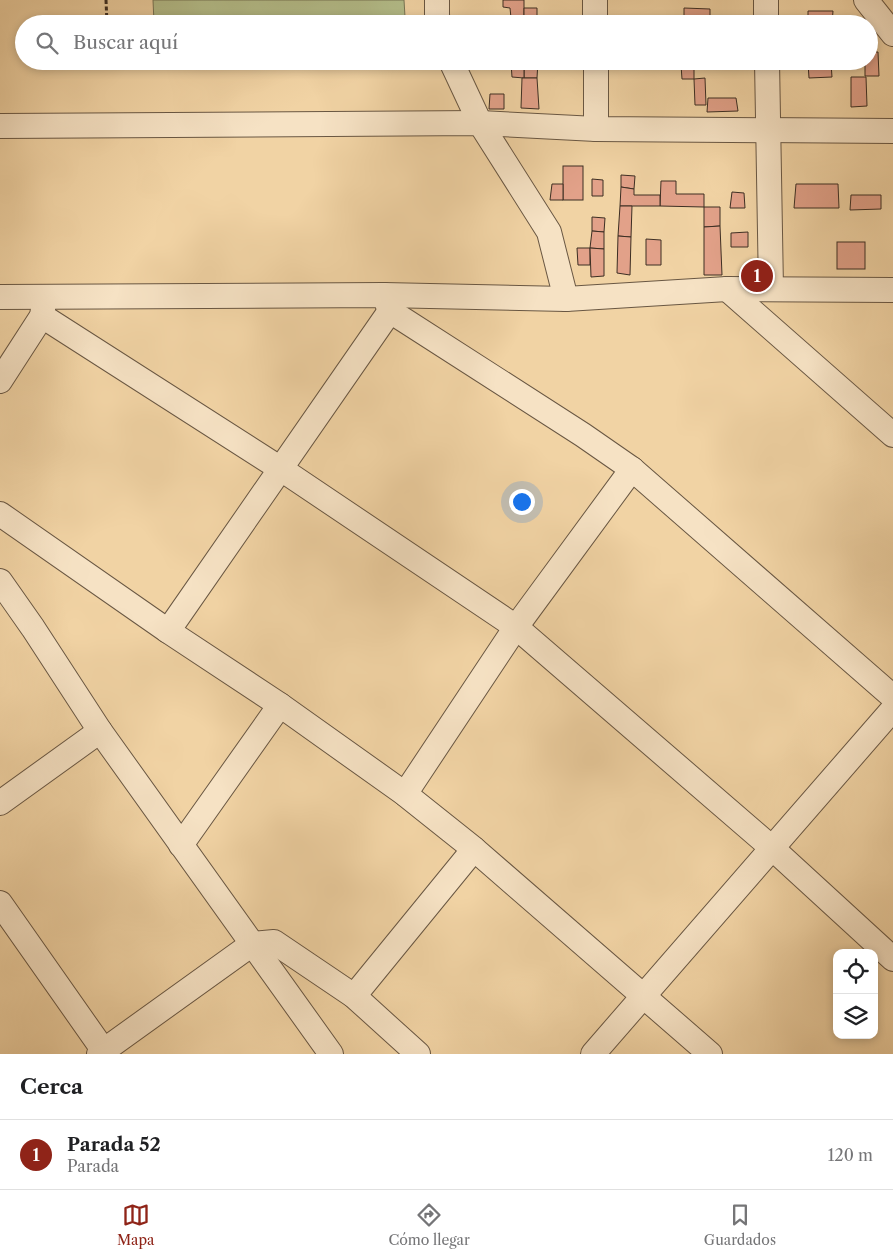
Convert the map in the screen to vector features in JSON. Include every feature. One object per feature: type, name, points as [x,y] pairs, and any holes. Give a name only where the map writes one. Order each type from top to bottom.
[{"type":"street","points":[[595,0],[595,15]]},
{"type":"street","points":[[766,0],[766,15]]},
{"type":"street","points":[[866,0],[878,15]]},
{"type":"street","points":[[878,15],[893,34]]},
{"type":"street","points":[[455,70],[480,123],[549,232],[566,299]]},
{"type":"street","points":[[596,70],[596,129]]},
{"type":"street","points":[[767,70],[771,289]]},
{"type":"street","points":[[0,126],[480,123],[596,129],[893,131]]},
{"type":"street","points":[[0,296],[44,307],[566,299],[771,289],[893,290]]},
{"type":"street","points":[[727,290],[893,435]]},
{"type":"street","points":[[168,631],[281,469],[387,303]]},
{"type":"street","points":[[387,303],[632,469],[893,697]]},
{"type":"street","points":[[0,381],[44,307]]},
{"type":"street","points":[[44,307],[516,627],[772,848],[893,959]]},
{"type":"street","points":[[405,794],[516,627],[632,469]]},
{"type":"street","points":[[0,514],[168,631],[280,705],[405,794],[474,849],[710,1054]]},
{"type":"street","points":[[0,581],[100,731],[331,1054]]},
{"type":"street","points":[[182,845],[280,705]]},
{"type":"street","points":[[592,1054],[644,997],[893,709]]},
{"type":"street","points":[[0,803],[100,731]]},
{"type":"street","points":[[354,996],[474,849]]},
{"type":"street","points":[[0,903],[103,1053],[252,944],[274,942],[354,996],[418,1054]]},
{"type":"path","points":[[106,0],[107,15]]},
{"type":"green space","points":[[153,0],[404,0],[405,15],[154,15]]},
{"type":"building","points":[[503,0],[524,0],[524,15],[511,15],[510,8],[503,7]]},
{"type":"building","points":[[524,8],[537,8],[537,15],[524,15]]},
{"type":"building","points":[[684,8],[710,9],[710,15],[684,15]]},
{"type":"building","points":[[808,11],[833,11],[833,15],[808,15]]},
{"type":"building","points":[[878,52],[879,76],[865,76],[865,70],[878,70]]},
{"type":"building","points":[[512,70],[524,70],[524,78],[512,77]]},
{"type":"building","points":[[524,70],[537,70],[537,78],[524,78]]},
{"type":"building","points":[[681,70],[694,70],[694,79],[682,79]]},
{"type":"building","points":[[808,70],[832,70],[832,77],[809,78]]},
{"type":"building","points":[[851,77],[866,77],[867,106],[851,107]]},
{"type":"building","points":[[522,78],[537,78],[539,109],[521,108]]},
{"type":"building","points":[[705,78],[706,105],[695,105],[694,79]]},
{"type":"building","points":[[490,94],[504,94],[504,109],[489,109]]},
{"type":"building","points":[[708,98],[736,98],[738,111],[707,112]]},
{"type":"building","points":[[563,166],[583,166],[583,200],[563,200]]},
{"type":"building","points":[[621,175],[635,176],[634,189],[621,187]]},
{"type":"building","points":[[592,179],[603,180],[603,196],[592,196]]},
{"type":"building","points":[[661,181],[676,181],[676,194],[704,194],[704,207],[660,206]]},
{"type":"building","points":[[552,184],[563,184],[563,200],[550,200]]},
{"type":"building","points":[[796,184],[838,184],[839,208],[794,208]]},
{"type":"building","points":[[621,187],[634,189],[634,195],[660,195],[660,206],[620,206]]},
{"type":"building","points":[[732,192],[744,193],[745,208],[730,208]]},
{"type":"building","points":[[851,195],[881,195],[881,209],[850,210]]},
{"type":"building","points":[[620,206],[632,206],[631,237],[618,236]]},
{"type":"building","points":[[704,207],[720,207],[720,226],[704,227]]},
{"type":"building","points":[[592,217],[605,218],[604,232],[592,231]]},
{"type":"building","points":[[720,226],[722,275],[704,275],[704,227]]},
{"type":"building","points":[[592,231],[604,232],[604,249],[590,248]]},
{"type":"building","points":[[748,232],[748,247],[731,247],[731,233]]},
{"type":"building","points":[[618,236],[631,237],[630,275],[617,273]]},
{"type":"building","points":[[646,239],[661,240],[661,265],[646,265]]},
{"type":"building","points":[[837,242],[865,242],[865,269],[837,269]]},
{"type":"building","points":[[577,248],[590,248],[590,265],[578,265]]},
{"type":"building","points":[[590,248],[604,249],[604,276],[591,277]]},
{"type":"place","name":"Parada 52","points":[[757,276]]}]
